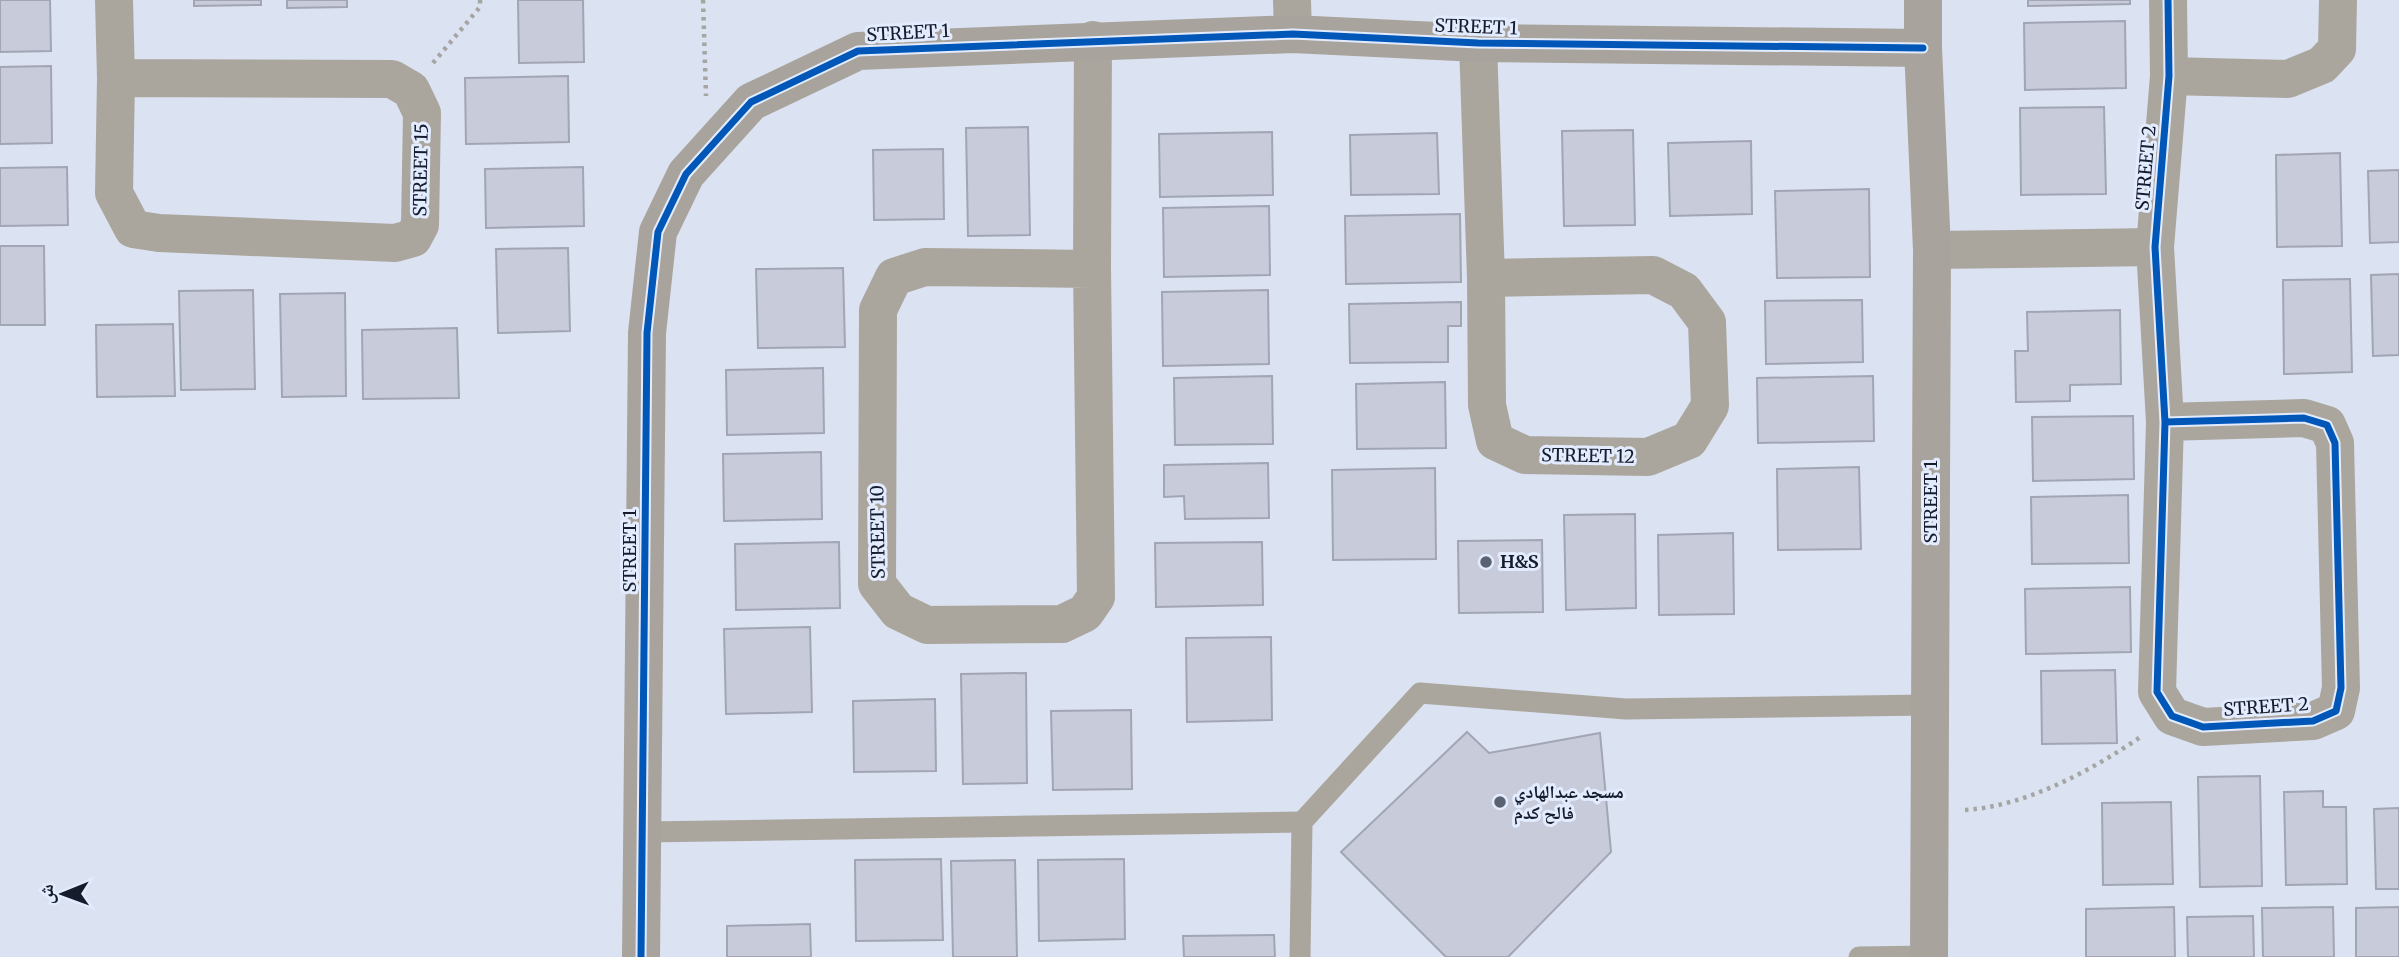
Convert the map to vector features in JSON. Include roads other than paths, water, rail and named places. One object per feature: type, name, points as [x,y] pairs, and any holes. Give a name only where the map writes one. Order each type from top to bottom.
[{"type":"street","name":"STREET 15","points":[[114,0],[114,193],[132,229],[159,233],[395,243],[413,238],[420,225],[422,113],[411,90],[392,79],[116,79]]},
{"type":"street","name":"STREET 1","points":[[1923,0],[1932,250],[1929,957]]},
{"type":"street","name":"STREET 2","points":[[2165,422],[2304,418],[2327,425],[2334,443],[2341,688],[2336,711],[2313,722],[2203,727],[2172,716],[2157,692],[2165,422],[2155,247],[2169,76],[2168,0]]},
{"type":"street","points":[[2169,76],[2288,79],[2322,65],[2337,49],[2338,0]]},
{"type":"street","name":"STREET 1","points":[[641,957],[647,333],[658,232],[685,174],[751,102],[858,51],[1093,40],[1292,17],[1478,43],[1923,48]]},
{"type":"street","name":"STREET 10","points":[[1091,269],[925,267],[894,277],[878,310],[877,584],[898,611],[927,625],[1062,624],[1085,613],[1096,597],[1091,269],[1093,40]]},
{"type":"street","name":"STREET 12","points":[[1478,43],[1486,278],[1487,405],[1495,441],[1525,454],[1648,457],[1689,440],[1710,406],[1707,322],[1684,291],[1653,275],[1486,278]]},
{"type":"street","points":[[1932,250],[2155,247]]},
{"type":"lane","points":[[1300,957],[1302,822],[1420,693],[1626,709],[1931,705]]},
{"type":"lane","points":[[644,832],[1302,822]]},
{"type":"lane","points":[[1859,957],[1929,957]]},
{"type":"place","name":"H&S","points":[[1486,562]]},
{"type":"place","name":"مسجد عبدالهادي فالح كدم","points":[[1500,802]]}]
